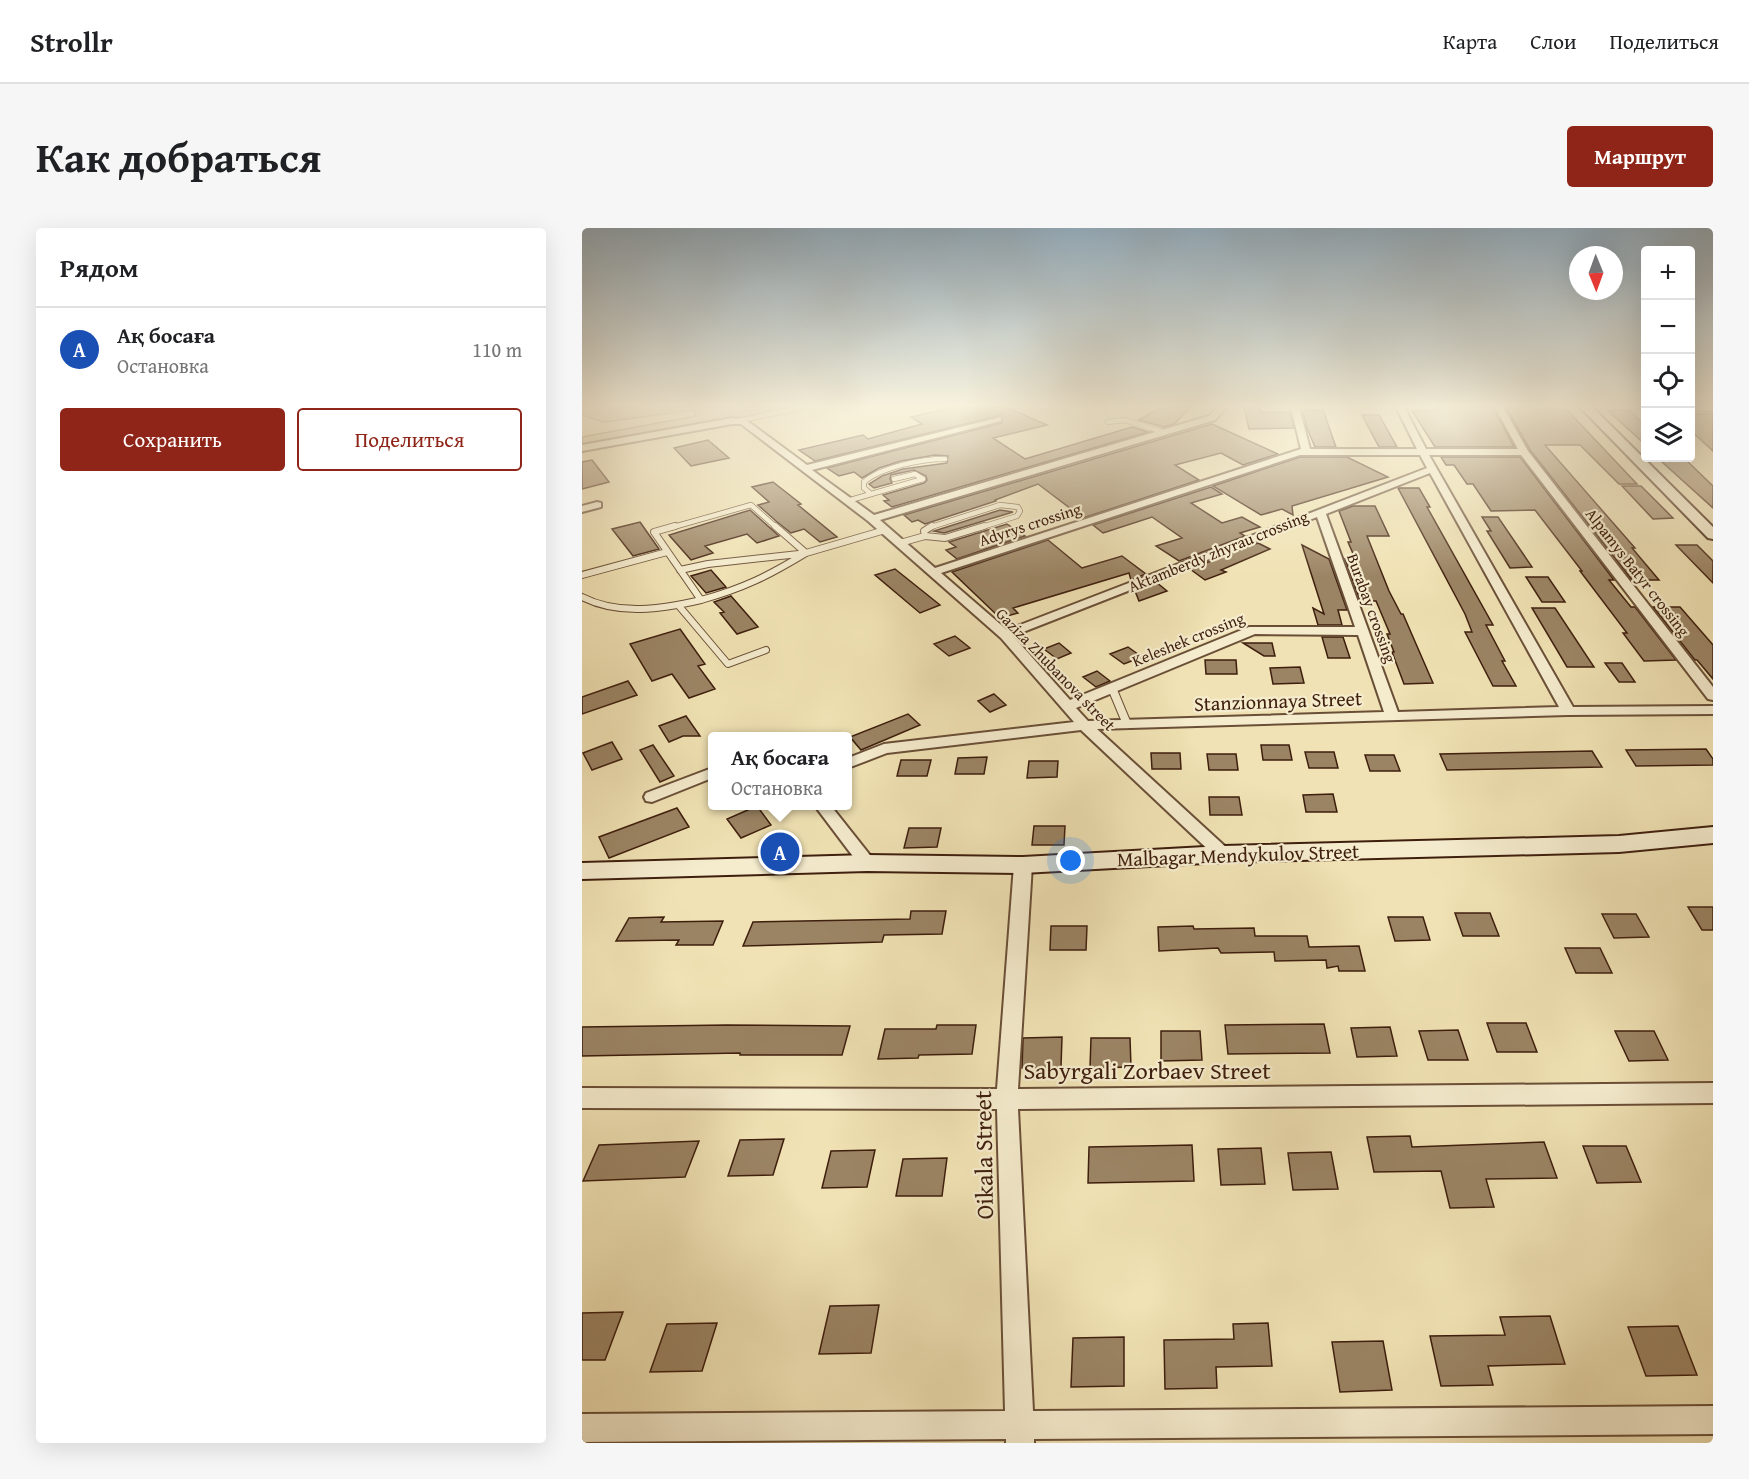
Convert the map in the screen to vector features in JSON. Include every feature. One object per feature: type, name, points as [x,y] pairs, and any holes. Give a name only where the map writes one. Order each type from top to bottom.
[{"type":"main road","points":[[1643,464],[1711,531]]},
{"type":"main road","name":"Malbagar Mendykulov Street","points":[[582,871],[867,864],[1023,865],[1223,854],[1619,844],[1713,835]]},
{"type":"street","name":"Gaziza Zhubanova street","points":[[797,464],[872,519],[1005,635],[1084,725],[1223,854]]},
{"type":"street","points":[[803,468],[820,464]]},
{"type":"street","points":[[872,519],[1057,464]]},
{"type":"street","name":"Adyrys crossing","points":[[933,572],[1270,464]]},
{"type":"street","points":[[1429,464],[1568,711]]},
{"type":"street","name":"Alpamys Batyr crossing","points":[[1533,464],[1713,696]]},
{"type":"street","name":"Aktamberdy zhyrau crossing","points":[[1005,635],[1432,469]]},
{"type":"street","points":[[582,509],[597,506]]},
{"type":"street","name":"Burabay crossing","points":[[1320,511],[1394,717]]},
{"type":"street","name":"Keleshek crossing","points":[[1068,706],[1253,630],[1363,631]]},
{"type":"street","name":"Stanzionnaya Street","points":[[852,761],[884,749],[1084,725],[1568,711],[1713,710]]},
{"type":"street","points":[[652,797],[708,775]]},
{"type":"street","points":[[826,810],[867,864]]},
{"type":"street","name":"Oikala Street","points":[[1019,1435],[1008,1100],[1023,865]]},
{"type":"street","name":"Sabyrgali Zorbaev Street","points":[[582,1098],[1008,1100],[1713,1093]]},
{"type":"street","points":[[582,1428],[1019,1435],[1713,1420]]},
{"type":"lane","points":[[871,494],[864,488],[864,482],[874,473],[913,464]]},
{"type":"lane","points":[[848,501],[922,479],[915,474],[894,479]]},
{"type":"lane","points":[[701,600],[654,532],[751,505],[806,553]]},
{"type":"lane","points":[[900,543],[925,536],[945,538],[1017,516],[1020,511],[1018,507],[1000,505],[928,527],[924,531],[925,536]]},
{"type":"lane","points":[[680,570],[708,564],[806,553],[885,530]]},
{"type":"lane","points":[[582,575],[668,552]]},
{"type":"lane","points":[[582,597],[602,606],[625,609],[679,606],[742,588],[770,575],[806,553]]},
{"type":"lane","points":[[679,606],[728,664],[766,650]]},
{"type":"lane","points":[[1112,688],[1127,724]]},
{"type":"building","points":[[582,464],[595,464],[609,482],[582,489]]},
{"type":"building","points":[[844,464],[893,464],[879,468],[862,478],[854,472],[839,476],[827,468]]},
{"type":"building","points":[[942,464],[1040,464],[892,507],[884,501],[889,500],[883,495],[924,483],[927,480],[926,476],[914,470],[891,475],[892,483],[874,488],[869,484],[882,476],[903,469]]},
{"type":"building","points":[[1078,464],[1180,464],[1175,465],[1199,480],[1083,518],[1038,484],[996,501],[925,524],[918,520],[912,522],[904,515]]},
{"type":"building","points":[[1280,464],[1361,464],[1388,477],[1292,506],[1293,515],[1282,509],[1261,515],[1213,486]]},
{"type":"building","points":[[1525,464],[1614,580],[1609,580],[1631,607],[1635,607],[1676,660],[1644,661],[1623,633],[1627,633],[1535,510],[1491,511],[1473,484],[1467,484],[1454,465],[1446,465]]},
{"type":"building","points":[[1541,464],[1561,464],[1635,548],[1632,548],[1659,580],[1632,580]]},
{"type":"building","points":[[1599,464],[1618,464],[1637,484],[1619,484]]},
{"type":"building","points":[[1664,464],[1690,464],[1713,486],[1713,508]]},
{"type":"building","points":[[773,482],[837,537],[820,542],[804,529],[791,533],[776,521],[758,505],[769,502],[752,487]]},
{"type":"building","points":[[1622,486],[1641,486],[1673,518],[1653,519]]},
{"type":"building","points":[[1211,487],[1222,494],[1191,503],[1222,523],[1242,517],[1260,527],[1240,533],[1245,536],[1179,561],[1156,546],[1182,538],[1152,517],[1103,533],[1093,525]]},
{"type":"building","points":[[1398,488],[1419,488],[1430,507],[1427,507],[1493,625],[1486,625],[1516,686],[1493,686],[1465,632],[1472,632],[1465,614]]},
{"type":"building","points":[[1353,506],[1375,506],[1389,536],[1367,536],[1389,591],[1403,614],[1433,683],[1404,684],[1387,634],[1390,634],[1376,601],[1360,601],[1345,559],[1354,559],[1354,556],[1339,511]]},
{"type":"building","points":[[750,510],[779,536],[757,543],[747,534],[705,546],[713,553],[691,560],[669,535]]},
{"type":"building","points":[[1000,510],[1013,512],[944,533],[934,531]]},
{"type":"building","points":[[1482,517],[1498,517],[1532,567],[1510,568],[1487,531],[1491,531]]},
{"type":"building","points":[[640,522],[659,549],[633,556],[612,529]]},
{"type":"building","points":[[1007,524],[1025,536],[957,559],[946,550],[956,547],[949,542]]},
{"type":"building","points":[[1048,540],[1082,568],[1122,556],[1146,574],[1131,580],[1129,573],[1013,608],[1018,613],[1000,618],[952,572]]},
{"type":"building","points":[[1258,543],[1270,549],[1221,570],[1226,572],[1205,580],[1190,569]]},
{"type":"building","points":[[1302,545],[1329,559],[1347,610],[1338,610],[1342,625],[1318,625],[1313,608],[1324,614]]},
{"type":"building","points":[[1676,545],[1697,545],[1713,561],[1713,583]]},
{"type":"building","points":[[895,569],[940,605],[920,613],[875,575]]},
{"type":"building","points":[[711,570],[726,587],[706,593],[691,576]]},
{"type":"building","points":[[1526,577],[1548,577],[1565,602],[1542,602]]},
{"type":"building","points":[[1156,582],[1167,591],[1139,601],[1135,591]]},
{"type":"building","points":[[731,596],[758,627],[737,634],[720,613],[724,612],[714,602]]},
{"type":"building","points":[[1653,607],[1680,607],[1713,645],[1713,679],[1695,660]]},
{"type":"building","points":[[1532,608],[1555,608],[1594,667],[1567,667]]},
{"type":"building","points":[[680,629],[705,664],[698,666],[715,689],[689,698],[672,674],[652,681],[630,644]]},
{"type":"building","points":[[955,636],[970,648],[949,656],[934,644]]},
{"type":"building","points":[[1322,637],[1343,637],[1350,658],[1328,658]]},
{"type":"building","points":[[1059,643],[1071,653],[1057,659],[1044,649]]},
{"type":"building","points":[[1243,643],[1272,643],[1275,656],[1264,656]]},
{"type":"building","points":[[1128,647],[1142,657],[1124,664],[1110,654]]},
{"type":"building","points":[[1205,660],[1236,660],[1237,674],[1206,674]]},
{"type":"building","points":[[1605,663],[1622,663],[1635,682],[1619,682]]},
{"type":"building","points":[[1300,667],[1304,683],[1273,684],[1270,668]]},
{"type":"building","points":[[1097,671],[1110,681],[1096,687],[1083,677]]},
{"type":"building","points":[[628,681],[637,695],[582,714],[582,697]]},
{"type":"building","points":[[994,694],[1006,705],[990,712],[978,701]]},
{"type":"building","points":[[908,714],[920,725],[861,750],[852,736]]},
{"type":"building","points":[[686,716],[700,736],[683,736],[669,742],[659,726]]},
{"type":"building","points":[[612,742],[622,759],[592,770],[583,753]]},
{"type":"building","points":[[653,745],[674,776],[660,782],[640,750]]},
{"type":"building","points":[[1261,745],[1289,745],[1292,760],[1263,760]]},
{"type":"building","points":[[1706,749],[1713,759],[1713,765],[1636,766],[1626,750]]},
{"type":"building","points":[[1592,751],[1602,767],[1447,770],[1440,754]]},
{"type":"building","points":[[1305,752],[1334,752],[1338,768],[1309,768]]},
{"type":"building","points":[[1151,753],[1180,753],[1181,769],[1152,769]]},
{"type":"building","points":[[1207,754],[1236,754],[1238,770],[1209,770]]},
{"type":"building","points":[[1365,755],[1394,755],[1400,771],[1370,771]]},
{"type":"building","points":[[987,757],[984,774],[955,774],[958,758]]},
{"type":"building","points":[[901,760],[931,760],[927,776],[897,776]]},
{"type":"building","points":[[1029,761],[1058,761],[1057,777],[1027,778]]},
{"type":"building","points":[[1333,794],[1337,812],[1306,812],[1303,795]]},
{"type":"building","points":[[1209,797],[1239,797],[1242,815],[1210,815]]},
{"type":"building","points":[[677,808],[689,827],[609,858],[599,837]]},
{"type":"building","points":[[748,810],[760,810],[771,825],[741,838],[727,819]]},
{"type":"building","points":[[1034,826],[1065,826],[1064,845],[1032,845]]},
{"type":"building","points":[[909,828],[941,828],[937,847],[904,848]]},
{"type":"building","points":[[1688,907],[1713,907],[1713,930],[1702,930]]},
{"type":"building","points":[[911,911],[946,911],[942,934],[884,935],[882,942],[743,946],[753,922],[910,919]]},
{"type":"building","points":[[1455,913],[1490,913],[1499,936],[1463,936]]},
{"type":"building","points":[[1602,914],[1636,914],[1649,937],[1614,938]]},
{"type":"building","points":[[664,917],[661,922],[723,921],[713,945],[676,945],[679,940],[616,941],[629,918]]},
{"type":"building","points":[[1388,917],[1423,917],[1430,940],[1395,941]]},
{"type":"building","points":[[1051,926],[1087,926],[1086,950],[1050,950]]},
{"type":"building","points":[[1193,926],[1194,929],[1254,928],[1255,936],[1307,936],[1309,947],[1359,946],[1365,971],[1339,971],[1338,966],[1327,968],[1326,960],[1275,961],[1274,952],[1221,953],[1218,948],[1159,951],[1158,927]]},
{"type":"building","points":[[1565,948],[1600,948],[1612,973],[1576,973]]},
{"type":"building","points":[[1487,1023],[1526,1023],[1537,1052],[1497,1052]]},
{"type":"building","points":[[1324,1024],[1330,1053],[1228,1054],[1225,1025]]},
{"type":"building","points":[[937,1025],[976,1025],[972,1054],[919,1055],[918,1058],[878,1059],[885,1029],[936,1029]]},
{"type":"building","points":[[850,1026],[842,1055],[740,1055],[740,1053],[582,1056],[582,1027]]},
{"type":"building","points":[[1390,1027],[1397,1056],[1357,1057],[1351,1028]]},
{"type":"building","points":[[1458,1030],[1468,1060],[1428,1060],[1419,1031]]},
{"type":"building","points":[[1161,1031],[1200,1031],[1202,1060],[1161,1061]]},
{"type":"building","points":[[1615,1031],[1654,1031],[1668,1060],[1629,1061]]},
{"type":"building","points":[[1062,1037],[1061,1067],[1022,1068],[1023,1038]]},
{"type":"building","points":[[1091,1038],[1130,1038],[1131,1067],[1090,1068]]},
{"type":"building","points":[[1410,1136],[1412,1147],[1544,1142],[1557,1178],[1486,1179],[1494,1207],[1450,1208],[1441,1171],[1374,1172],[1367,1137]]},
{"type":"building","points":[[784,1139],[773,1175],[728,1176],[740,1140]]},
{"type":"building","points":[[699,1141],[685,1177],[583,1181],[599,1145]]},
{"type":"building","points":[[1192,1145],[1194,1181],[1088,1183],[1089,1147]]},
{"type":"building","points":[[1583,1146],[1626,1146],[1641,1182],[1597,1183]]},
{"type":"building","points":[[1261,1148],[1265,1184],[1221,1185],[1218,1149]]},
{"type":"building","points":[[875,1150],[867,1187],[822,1188],[831,1151]]},
{"type":"building","points":[[1331,1152],[1338,1189],[1293,1190],[1288,1153]]},
{"type":"building","points":[[947,1158],[942,1196],[896,1196],[903,1159]]},
{"type":"building","points":[[879,1305],[871,1353],[819,1354],[830,1306]]},
{"type":"building","points":[[623,1312],[605,1360],[582,1360],[582,1313]]},
{"type":"building","points":[[1550,1316],[1565,1364],[1488,1366],[1493,1385],[1441,1386],[1430,1336],[1505,1335],[1500,1317]]},
{"type":"building","points":[[717,1323],[702,1371],[650,1372],[667,1324]]},
{"type":"building","points":[[1268,1323],[1272,1366],[1216,1367],[1217,1388],[1165,1389],[1164,1340],[1234,1339],[1233,1324]]},
{"type":"building","points":[[1678,1326],[1697,1375],[1646,1376],[1628,1327]]},
{"type":"building","points":[[1124,1337],[1124,1386],[1071,1387],[1073,1338]]},
{"type":"building","points":[[1383,1341],[1392,1390],[1340,1392],[1332,1342]]},
{"type":"place","name":"Ақ босаға","points":[[780,852]]}]
